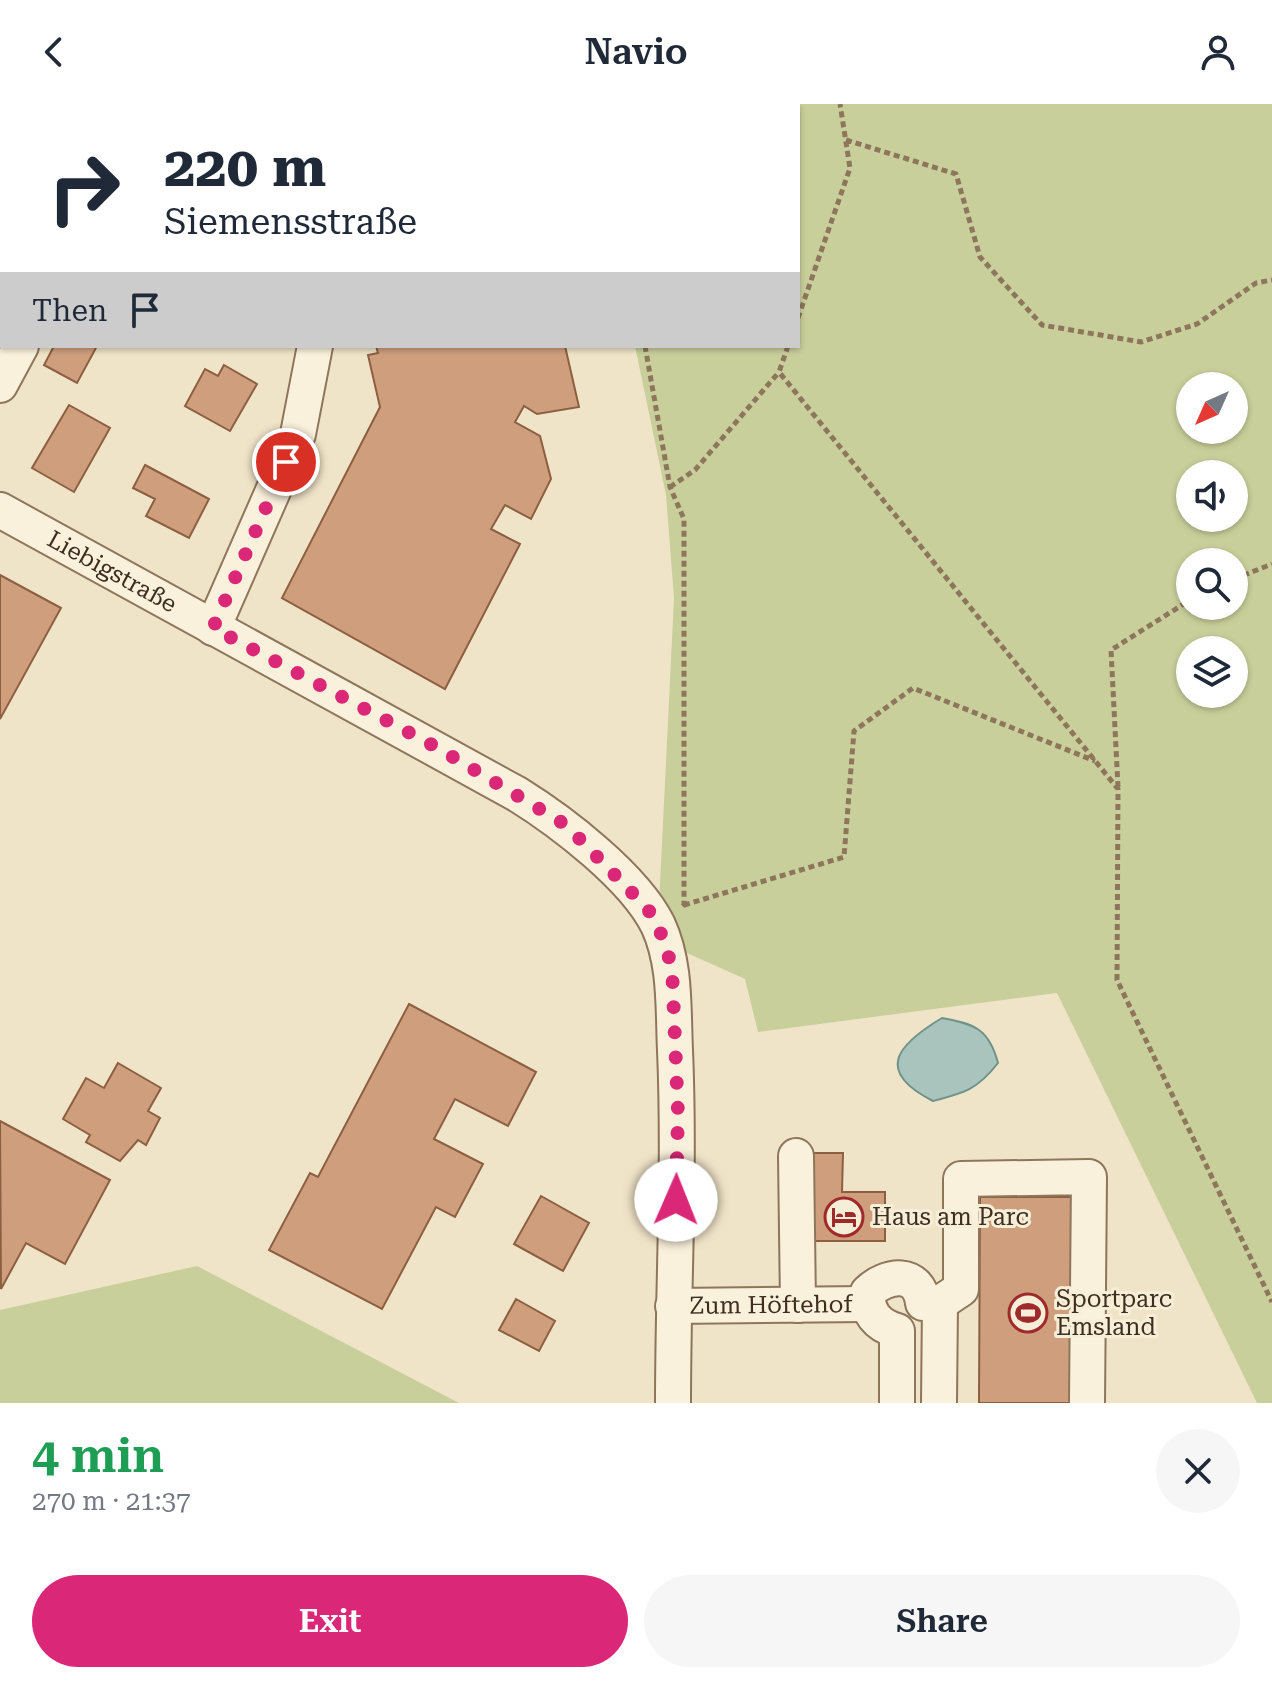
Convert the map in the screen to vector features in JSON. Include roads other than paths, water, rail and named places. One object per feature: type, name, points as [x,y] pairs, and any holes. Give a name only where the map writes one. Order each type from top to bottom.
[{"type":"street","points":[[0,385],[20,348]]},
{"type":"street","points":[[213,628],[298,434],[315,348]]},
{"type":"street","name":"Liebigstraße","points":[[0,510],[438,748],[566,825],[626,885],[671,915],[678,1113],[673,1403]]},
{"type":"street","points":[[796,1156],[798,1305]]},
{"type":"street","points":[[897,1403],[897,1331],[875,1319],[867,1304],[868,1292],[879,1281],[895,1276],[911,1280],[921,1292],[923,1303],[940,1303],[961,1289],[961,1179],[1089,1177],[1087,1403]]},
{"type":"street","points":[[939,1403],[940,1303]]},
{"type":"street","name":"Zum Höftehof","points":[[673,1306],[867,1304]]},
{"type":"water","points":[[942,1018],[979,1030],[990,1042],[998,1063],[969,1089],[933,1101],[903,1079],[898,1069],[898,1058],[913,1038]]},
{"type":"place","name":"Haus am Parc","points":[[844,1217]]},
{"type":"place","name":"Sportparc Emsland","points":[[1028,1313]]}]
